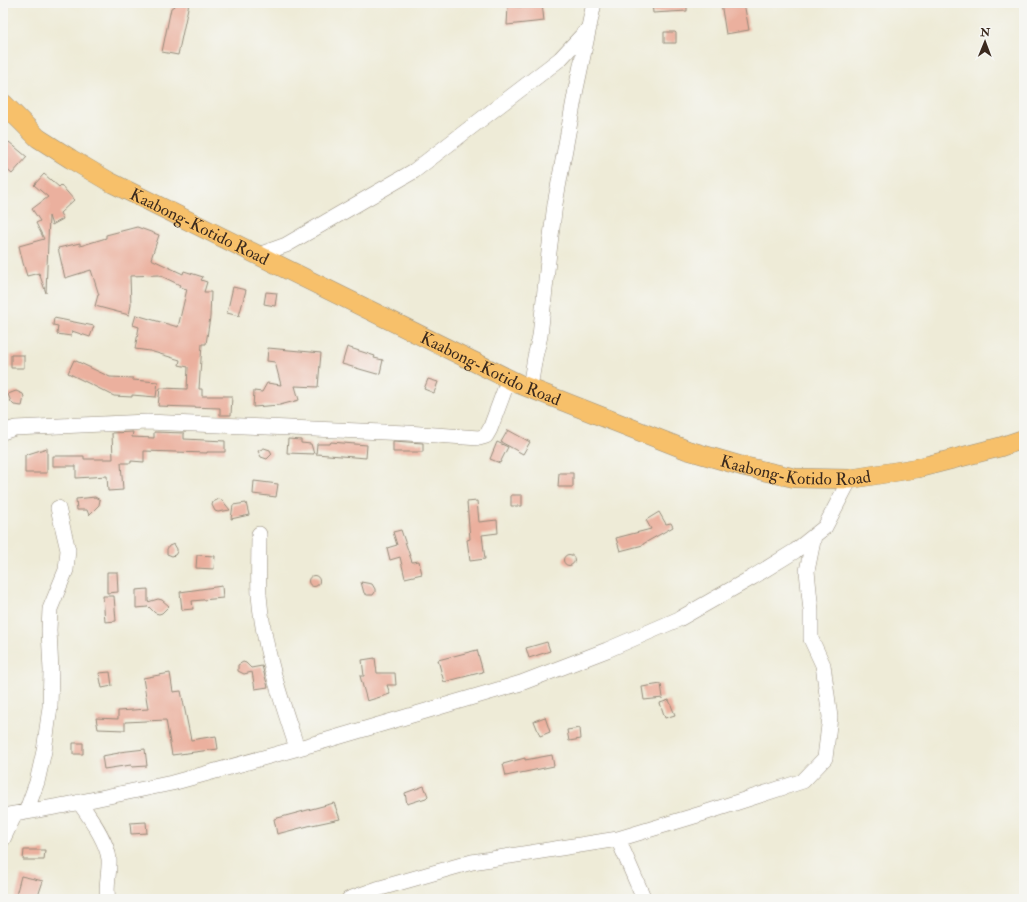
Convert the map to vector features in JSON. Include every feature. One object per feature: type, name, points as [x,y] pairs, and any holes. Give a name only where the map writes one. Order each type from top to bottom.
[{"type":"main road","name":"Kaabong-Kotido Road","points":[[3,103],[38,138],[71,160],[110,182],[519,384],[530,387],[687,450],[742,466],[795,478],[850,479],[918,468],[1000,447],[1024,439]]},
{"type":"street","points":[[530,387],[540,336],[548,252],[555,204],[576,89],[594,3]]},
{"type":"street","points":[[258,255],[286,245],[414,171],[560,59],[589,28]]},
{"type":"street","points":[[7,429],[147,422],[407,433],[479,438],[486,436],[490,429],[509,378]]},
{"type":"street","points":[[12,816],[172,783],[521,683],[607,650],[679,619],[795,551],[825,527],[850,479]]},
{"type":"street","points":[[3,839],[12,816],[37,782],[44,751],[50,707],[50,609],[66,570],[68,550],[58,508]]},
{"type":"street","points":[[259,534],[259,595],[266,640],[278,689],[297,748]]},
{"type":"street","points":[[349,899],[377,889],[472,862],[618,838],[701,814],[803,781],[825,758],[830,717],[823,665],[812,639],[807,571],[814,536]]},
{"type":"street","points":[[79,802],[102,837],[109,859],[106,889],[108,899]]},
{"type":"street","points":[[618,838],[644,899]]},
{"type":"building","points":[[179,3],[189,3],[178,55],[162,52],[171,8]]},
{"type":"building","points":[[520,3],[542,3],[544,21],[507,25],[508,6],[521,7]]},
{"type":"building","points":[[652,3],[687,3],[687,11],[653,13]]},
{"type":"building","points":[[721,3],[744,3],[749,30],[726,34]]},
{"type":"building","points":[[664,32],[675,32],[676,43],[664,43]]},
{"type":"building","points":[[9,142],[27,157],[12,174],[3,166],[3,149]]},
{"type":"building","points":[[44,174],[59,187],[61,185],[74,200],[60,213],[63,219],[52,225],[49,216],[46,293],[39,273],[27,276],[19,246],[44,239],[36,223],[40,221],[32,209],[48,197],[34,185]]},
{"type":"building","points":[[137,227],[159,235],[151,259],[183,274],[184,271],[203,277],[201,280],[207,282],[204,292],[211,292],[210,317],[206,344],[202,344],[199,389],[202,389],[202,396],[232,396],[231,415],[220,415],[220,408],[158,406],[160,388],[187,389],[188,367],[179,365],[180,360],[150,351],[135,349],[139,327],[133,325],[136,315],[178,327],[187,289],[179,287],[180,285],[159,275],[130,276],[131,305],[129,315],[95,306],[99,295],[91,270],[65,278],[58,248],[80,243],[80,246],[106,238],[106,235]]},
{"type":"building","points":[[233,287],[246,290],[239,316],[227,313]]},
{"type":"building","points":[[266,292],[277,293],[275,306],[264,304]]},
{"type":"building","points":[[54,318],[94,326],[90,337],[72,331],[71,336],[57,334],[58,326],[53,325]]},
{"type":"building","points":[[347,347],[383,360],[380,373],[377,374],[342,364]]},
{"type":"building","points":[[268,348],[321,353],[318,387],[295,386],[299,400],[280,405],[253,407],[254,391],[262,392],[267,383],[281,385],[275,362],[267,361]]},
{"type":"building","points":[[11,355],[24,355],[24,368],[11,368]]},
{"type":"building","points":[[74,360],[110,377],[133,378],[133,380],[158,382],[156,397],[132,395],[132,397],[114,396],[68,373]]},
{"type":"building","points":[[428,379],[438,382],[434,393],[424,389]]},
{"type":"building","points":[[16,391],[23,394],[24,397],[22,406],[14,405],[11,402],[8,394]]},
{"type":"building","points":[[508,430],[530,442],[523,454],[501,442]]},
{"type":"building","points":[[133,432],[132,437],[154,438],[154,432],[184,433],[184,439],[225,441],[225,452],[207,453],[144,451],[144,462],[131,461],[131,463],[121,463],[123,490],[108,491],[107,476],[76,478],[76,466],[53,466],[53,456],[84,456],[84,459],[113,459],[112,433]]},
{"type":"building","points":[[288,439],[301,440],[301,443],[311,444],[314,454],[287,453]]},
{"type":"building","points":[[393,441],[423,443],[423,452],[393,452]]},
{"type":"building","points":[[331,442],[367,445],[366,458],[316,454],[317,444],[330,444]]},
{"type":"building","points":[[497,442],[508,447],[500,463],[490,459]]},
{"type":"building","points":[[47,448],[47,473],[25,473],[25,455]]},
{"type":"building","points":[[264,448],[270,450],[272,454],[267,459],[261,457],[258,451]]},
{"type":"building","points":[[559,473],[573,473],[573,487],[558,487]]},
{"type":"building","points":[[254,481],[278,484],[276,497],[253,494]]},
{"type":"building","points":[[511,495],[522,495],[522,506],[511,506]]},
{"type":"building","points":[[95,497],[100,500],[99,505],[89,515],[87,510],[77,510],[76,499]]},
{"type":"building","points":[[219,499],[222,500],[230,510],[215,511],[212,505],[213,502]]},
{"type":"building","points":[[477,501],[479,522],[497,520],[498,533],[482,535],[485,559],[470,561],[467,540],[470,539],[467,502]]},
{"type":"building","points":[[246,503],[249,515],[231,519],[233,505]]},
{"type":"building","points":[[659,512],[666,524],[671,523],[673,527],[643,545],[620,551],[616,538],[651,529],[646,520]]},
{"type":"building","points":[[401,530],[412,562],[419,561],[422,574],[405,578],[400,557],[390,560],[387,548],[397,545],[393,532]]},
{"type":"building","points":[[174,544],[177,549],[175,555],[172,556],[167,554],[167,549],[169,546]]},
{"type":"building","points":[[569,554],[573,556],[575,560],[573,564],[569,566],[565,564],[563,560],[565,556]]},
{"type":"building","points":[[197,555],[215,556],[214,569],[196,568]]},
{"type":"building","points":[[107,572],[117,572],[118,592],[107,593]]},
{"type":"building","points":[[314,575],[318,577],[320,581],[318,585],[314,587],[310,585],[308,581],[310,577]]},
{"type":"building","points":[[361,582],[372,584],[375,589],[373,595],[367,595],[364,593]]},
{"type":"building","points":[[222,586],[223,598],[192,601],[193,609],[182,610],[180,592]]},
{"type":"building","points":[[148,589],[148,602],[158,599],[162,600],[169,606],[162,613],[155,613],[148,606],[136,608],[136,590]]},
{"type":"building","points":[[103,596],[114,596],[116,621],[105,622]]},
{"type":"building","points":[[547,642],[550,651],[529,658],[526,648]]},
{"type":"building","points":[[477,650],[483,672],[444,682],[438,660]]},
{"type":"building","points":[[375,658],[377,673],[395,673],[396,685],[387,685],[390,694],[367,701],[360,676],[364,676],[362,660]]},
{"type":"building","points":[[243,662],[251,668],[262,666],[268,687],[255,689],[252,672],[244,674],[238,671],[238,665]]},
{"type":"building","points":[[110,672],[112,686],[102,688],[99,673]]},
{"type":"building","points":[[170,673],[173,692],[181,691],[191,740],[216,736],[218,749],[172,755],[166,720],[125,722],[125,730],[98,729],[96,718],[118,719],[118,711],[148,709],[143,678]]},
{"type":"building","points":[[661,684],[663,698],[644,700],[642,687]]},
{"type":"building","points":[[669,700],[675,715],[665,718],[660,703]]},
{"type":"building","points":[[545,717],[550,732],[540,736],[534,721]]},
{"type":"building","points":[[580,728],[581,739],[569,741],[567,730]]},
{"type":"building","points":[[73,743],[83,743],[83,754],[73,754]]},
{"type":"building","points":[[145,749],[147,766],[132,767],[131,765],[104,769],[102,756],[119,752]]},
{"type":"building","points":[[552,755],[554,766],[506,776],[503,764],[525,758],[525,760]]},
{"type":"building","points":[[424,786],[428,796],[407,804],[405,793]]},
{"type":"building","points":[[334,803],[340,819],[277,834],[274,819]]},
{"type":"building","points":[[146,822],[147,833],[131,834],[130,823]]},
{"type":"building","points":[[24,850],[45,850],[44,860],[23,860]]},
{"type":"building","points":[[21,876],[43,881],[37,899],[15,899]]}]
